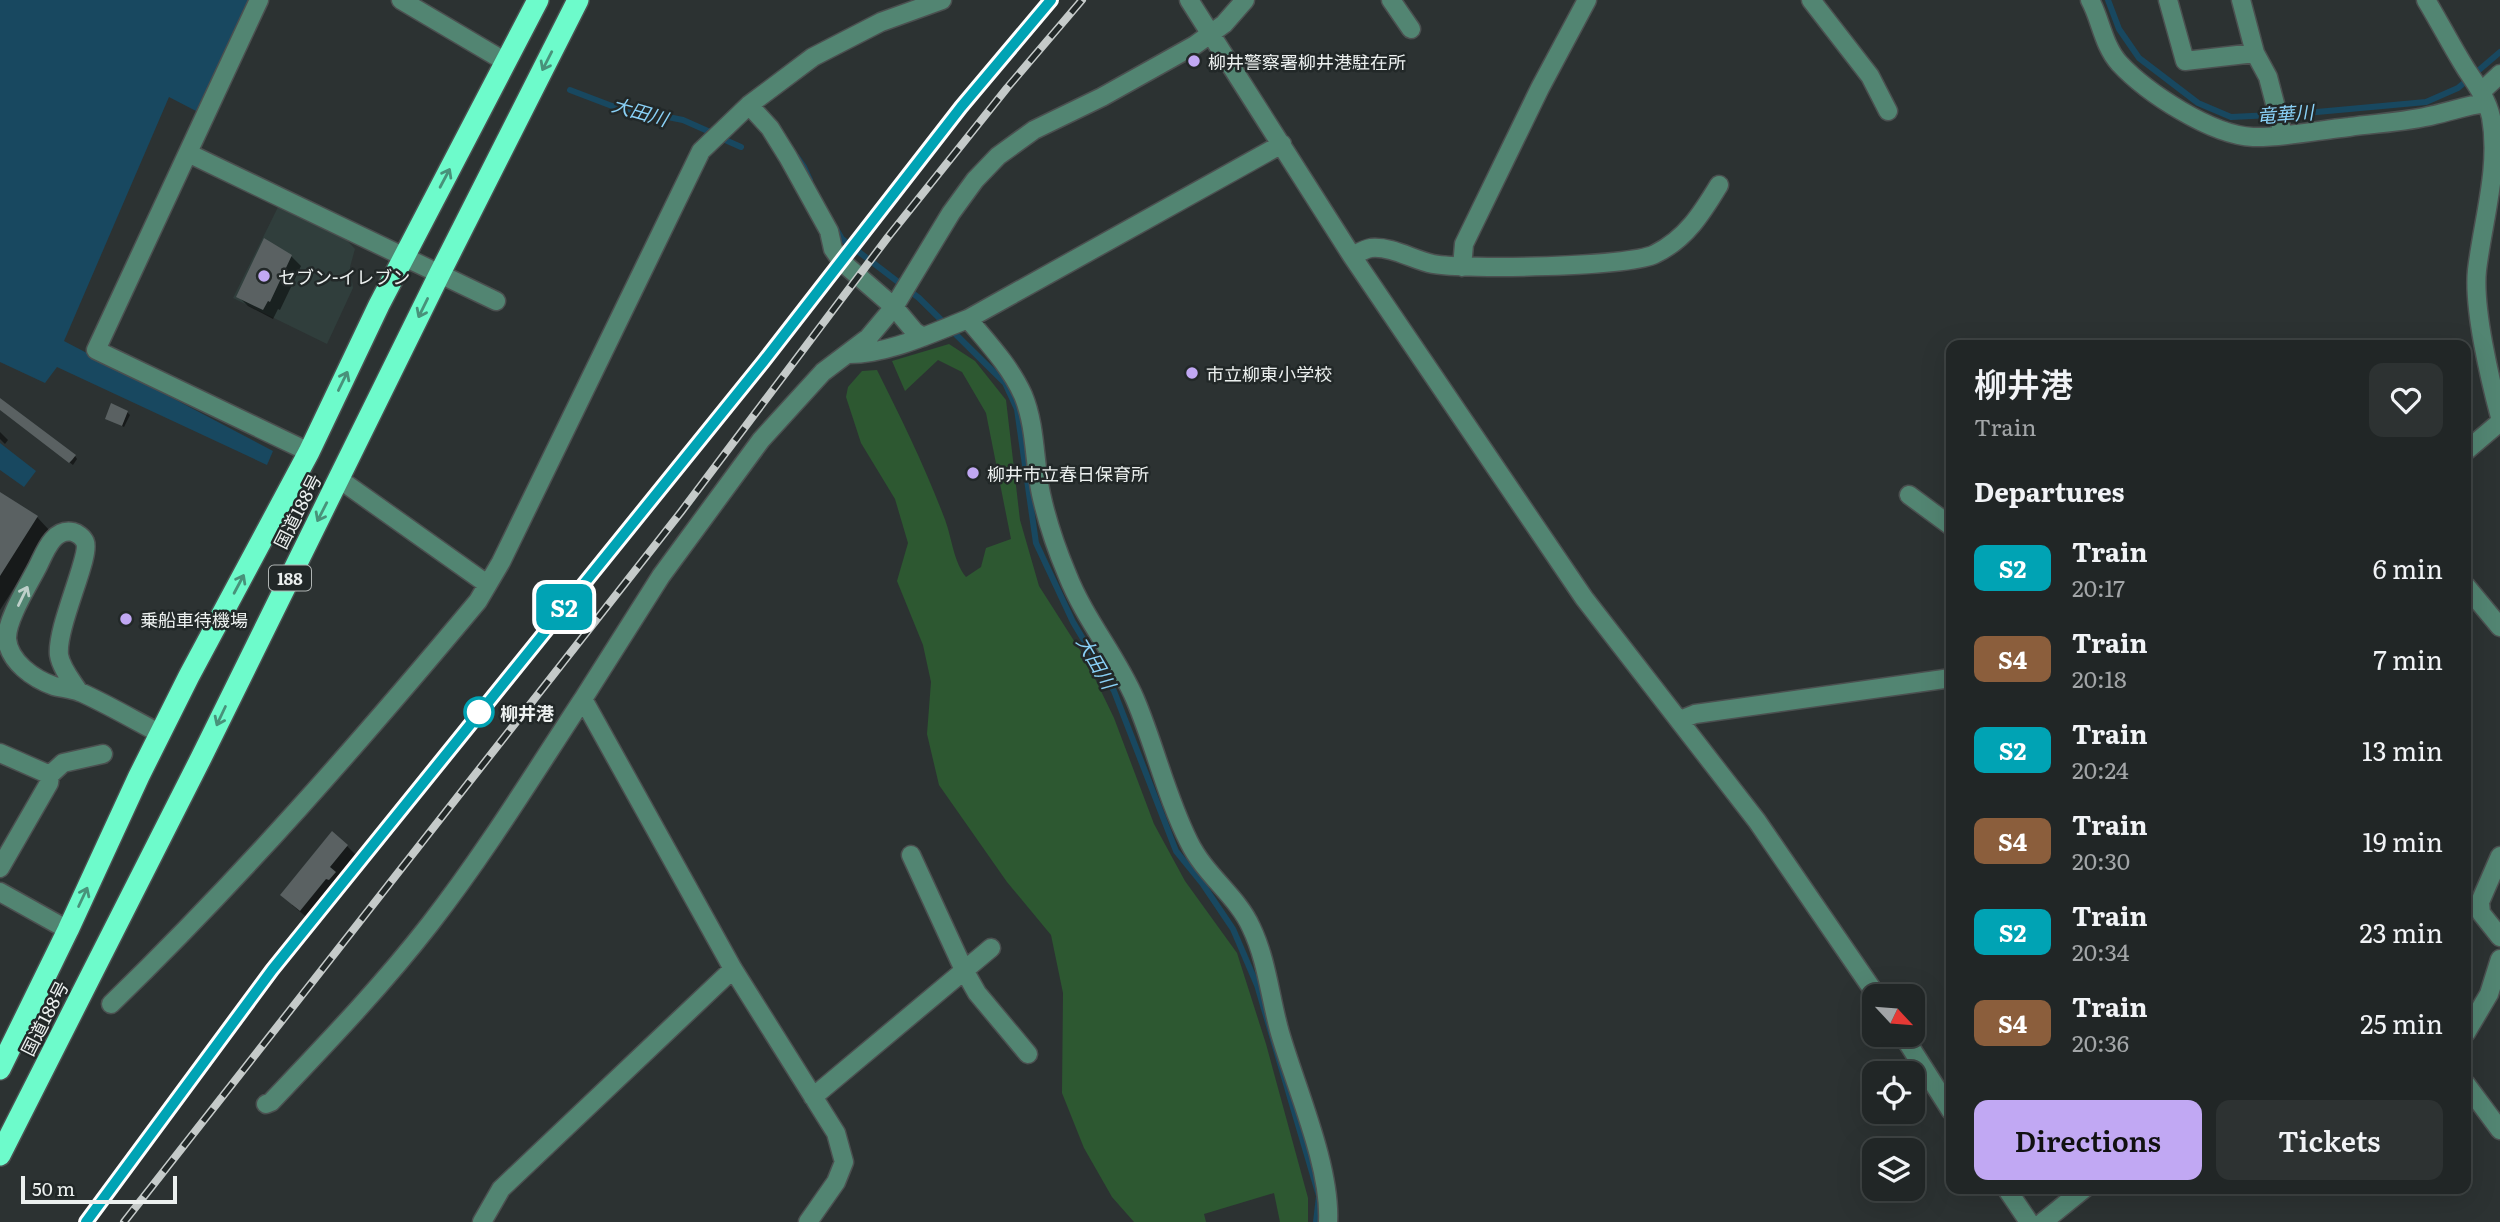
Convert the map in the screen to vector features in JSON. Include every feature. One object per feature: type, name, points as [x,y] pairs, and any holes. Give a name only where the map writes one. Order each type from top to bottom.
[{"type":"highway","name":"国道188号","points":[[0,1069],[139,776],[309,452],[405,256],[538,0]]},
{"type":"highway","name":"国道188号","points":[[0,1155],[578,0]]},
{"type":"street","points":[[259,0],[96,351],[309,452]]},
{"type":"street","points":[[401,0],[506,62]]},
{"type":"street","points":[[111,1003],[191,926],[285,824],[478,601],[501,562],[696,160],[709,142],[749,105],[813,57],[881,22],[942,0]]},
{"type":"street","points":[[1189,0],[1352,256],[1584,598],[1757,821],[1869,984]]},
{"type":"street","points":[[266,1104],[271,1102],[366,1003],[430,924],[465,877],[661,576],[761,440],[822,372],[868,338],[894,307],[951,213],[975,180],[998,156],[1034,130],[1102,97],[1195,46],[1224,24],[1245,0]]},
{"type":"street","points":[[1391,0],[1411,29]]},
{"type":"street","points":[[1462,267],[1464,244],[1540,88],[1587,0]]},
{"type":"street","points":[[1811,0],[1870,76],[1888,111]]},
{"type":"street","points":[[2090,0],[2106,41],[2118,62],[2196,120],[2220,130],[2253,137],[2433,116],[2468,105],[2500,74]]},
{"type":"street","points":[[2168,0],[2185,61],[2255,53]]},
{"type":"street","points":[[2241,0],[2255,53],[2268,77],[2283,134]]},
{"type":"street","points":[[2426,0],[2481,93],[2491,116],[2494,141],[2488,211],[2477,270],[2477,292],[2500,420],[2471,446]]},
{"type":"street","points":[[749,105],[770,128],[788,157],[829,231],[833,249],[842,262],[894,307],[915,332],[923,337]]},
{"type":"street","points":[[847,354],[864,355],[955,324],[1282,144]]},
{"type":"street","points":[[188,153],[496,301]]},
{"type":"street","points":[[1352,256],[1371,248],[1387,249],[1432,264],[1462,267],[1607,262],[1653,256],[1680,240],[1698,219],[1719,185]]},
{"type":"street","points":[[955,324],[1006,365],[1024,397],[1031,421],[1041,493],[1054,541],[1085,614],[1123,673],[1135,699],[1188,840],[1210,875],[1251,925],[1262,954],[1280,1031],[1317,1151],[1328,1207],[1328,1222]]},
{"type":"street","points":[[339,479],[487,583]]},
{"type":"street","points":[[1909,495],[1946,522]]},
{"type":"street","points":[[79,692],[65,669],[59,644],[70,597],[86,553],[85,542],[71,531],[58,534],[48,544],[12,620],[5,651],[33,676],[52,685],[79,692],[161,734]]},
{"type":"street","points":[[2471,592],[2500,627]]},
{"type":"street","points":[[1680,720],[1695,714],[1946,679]]},
{"type":"street","points":[[583,699],[733,969],[835,1133],[844,1162],[836,1182],[808,1222]]},
{"type":"street","points":[[0,753],[50,775]]},
{"type":"street","points":[[0,868],[49,783],[50,775],[63,763],[103,754]]},
{"type":"street","points":[[911,855],[977,993],[1028,1055]]},
{"type":"street","points":[[2500,856],[2480,901],[2481,913],[2500,937]]},
{"type":"street","points":[[0,892],[68,930]]},
{"type":"street","points":[[813,1097],[991,948]]},
{"type":"street","points":[[2471,1024],[2489,994],[2500,959]]},
{"type":"street","points":[[482,1222],[501,1189],[733,969]]},
{"type":"street","points":[[1910,1047],[1946,1103]]},
{"type":"street","points":[[2471,1091],[2500,1130]]},
{"type":"street","points":[[2010,1194],[2029,1222]]},
{"type":"street","points":[[2043,1222],[2078,1194]]},
{"type":"shaded area","points":[[280,203],[343,236],[355,249],[350,267],[353,288],[327,344],[233,298]]},
{"type":"green space","points":[[949,344],[975,361],[1006,400],[1020,520],[1039,586],[1085,658],[1114,718],[1154,824],[1185,881],[1237,953],[1266,1044],[1308,1198],[1308,1222],[1280,1222],[1274,1193],[1204,1214],[1206,1222],[1134,1222],[1112,1197],[1084,1148],[1062,1093],[1063,993],[1051,935],[1007,882],[939,785],[927,734],[931,682],[923,645],[897,581],[908,543],[895,499],[861,443],[846,397],[848,387],[862,371],[877,370],[929,480],[947,525],[958,564],[966,577],[981,567],[986,548],[1011,539],[986,413],[962,372],[938,360],[905,391],[892,361]]},
{"type":"water","points":[[0,0],[250,0],[196,111],[169,97],[64,341],[273,451],[267,465],[57,367],[45,383],[0,362]]},
{"type":"water","points":[[0,443],[36,471],[24,487],[0,470]]},
{"type":"building","points":[[264,238],[292,255],[270,302],[268,301],[263,310],[236,297]]},
{"type":"building","points":[[0,398],[76,455],[72,460],[69,463],[0,410]]},
{"type":"building","points":[[111,403],[128,411],[122,426],[105,419]]},
{"type":"building","points":[[0,492],[38,516],[0,576]]},
{"type":"building","points":[[332,831],[348,845],[330,867],[336,872],[329,880],[326,879],[300,911],[280,895]]},
{"type":"waterway","name":"竜華川","points":[[2108,0],[2119,29],[2139,58],[2198,103],[2231,117],[2426,102],[2458,88],[2500,52]]},
{"type":"waterway","name":"大田川","points":[[570,90],[612,106],[683,120],[710,132]]},
{"type":"waterway","name":"大田川","points":[[723,139],[741,147]]},
{"type":"waterway","name":"大田川","points":[[797,157],[810,180]]},
{"type":"waterway","name":"大田川","points":[[835,227],[842,239],[919,298],[1005,383],[1017,409],[1036,543],[1073,622],[1114,691],[1176,851],[1202,883],[1233,929],[1257,985],[1319,1196],[1316,1222]]},
{"type":"railway","points":[[86,1222],[272,970],[763,362],[961,107],[1051,0]]},
{"type":"railway","points":[[124,1222],[681,512],[888,237],[1007,88],[1082,0]]},
{"type":"train","name":"S2","points":[[86,1222],[272,970],[763,362],[961,107],[1051,0]]},
{"type":"place","name":"柳井警察署柳井港駐在所","points":[[1194,61]]},
{"type":"place","name":"セブン-イレブン","points":[[264,276]]},
{"type":"place","name":"市立柳東小学校","points":[[1192,373]]},
{"type":"place","name":"柳井市立春日保育所","points":[[973,473]]},
{"type":"place","name":"乗船車待機場","points":[[126,619]]},
{"type":"place","name":"柳井港","points":[[479,712]]}]
